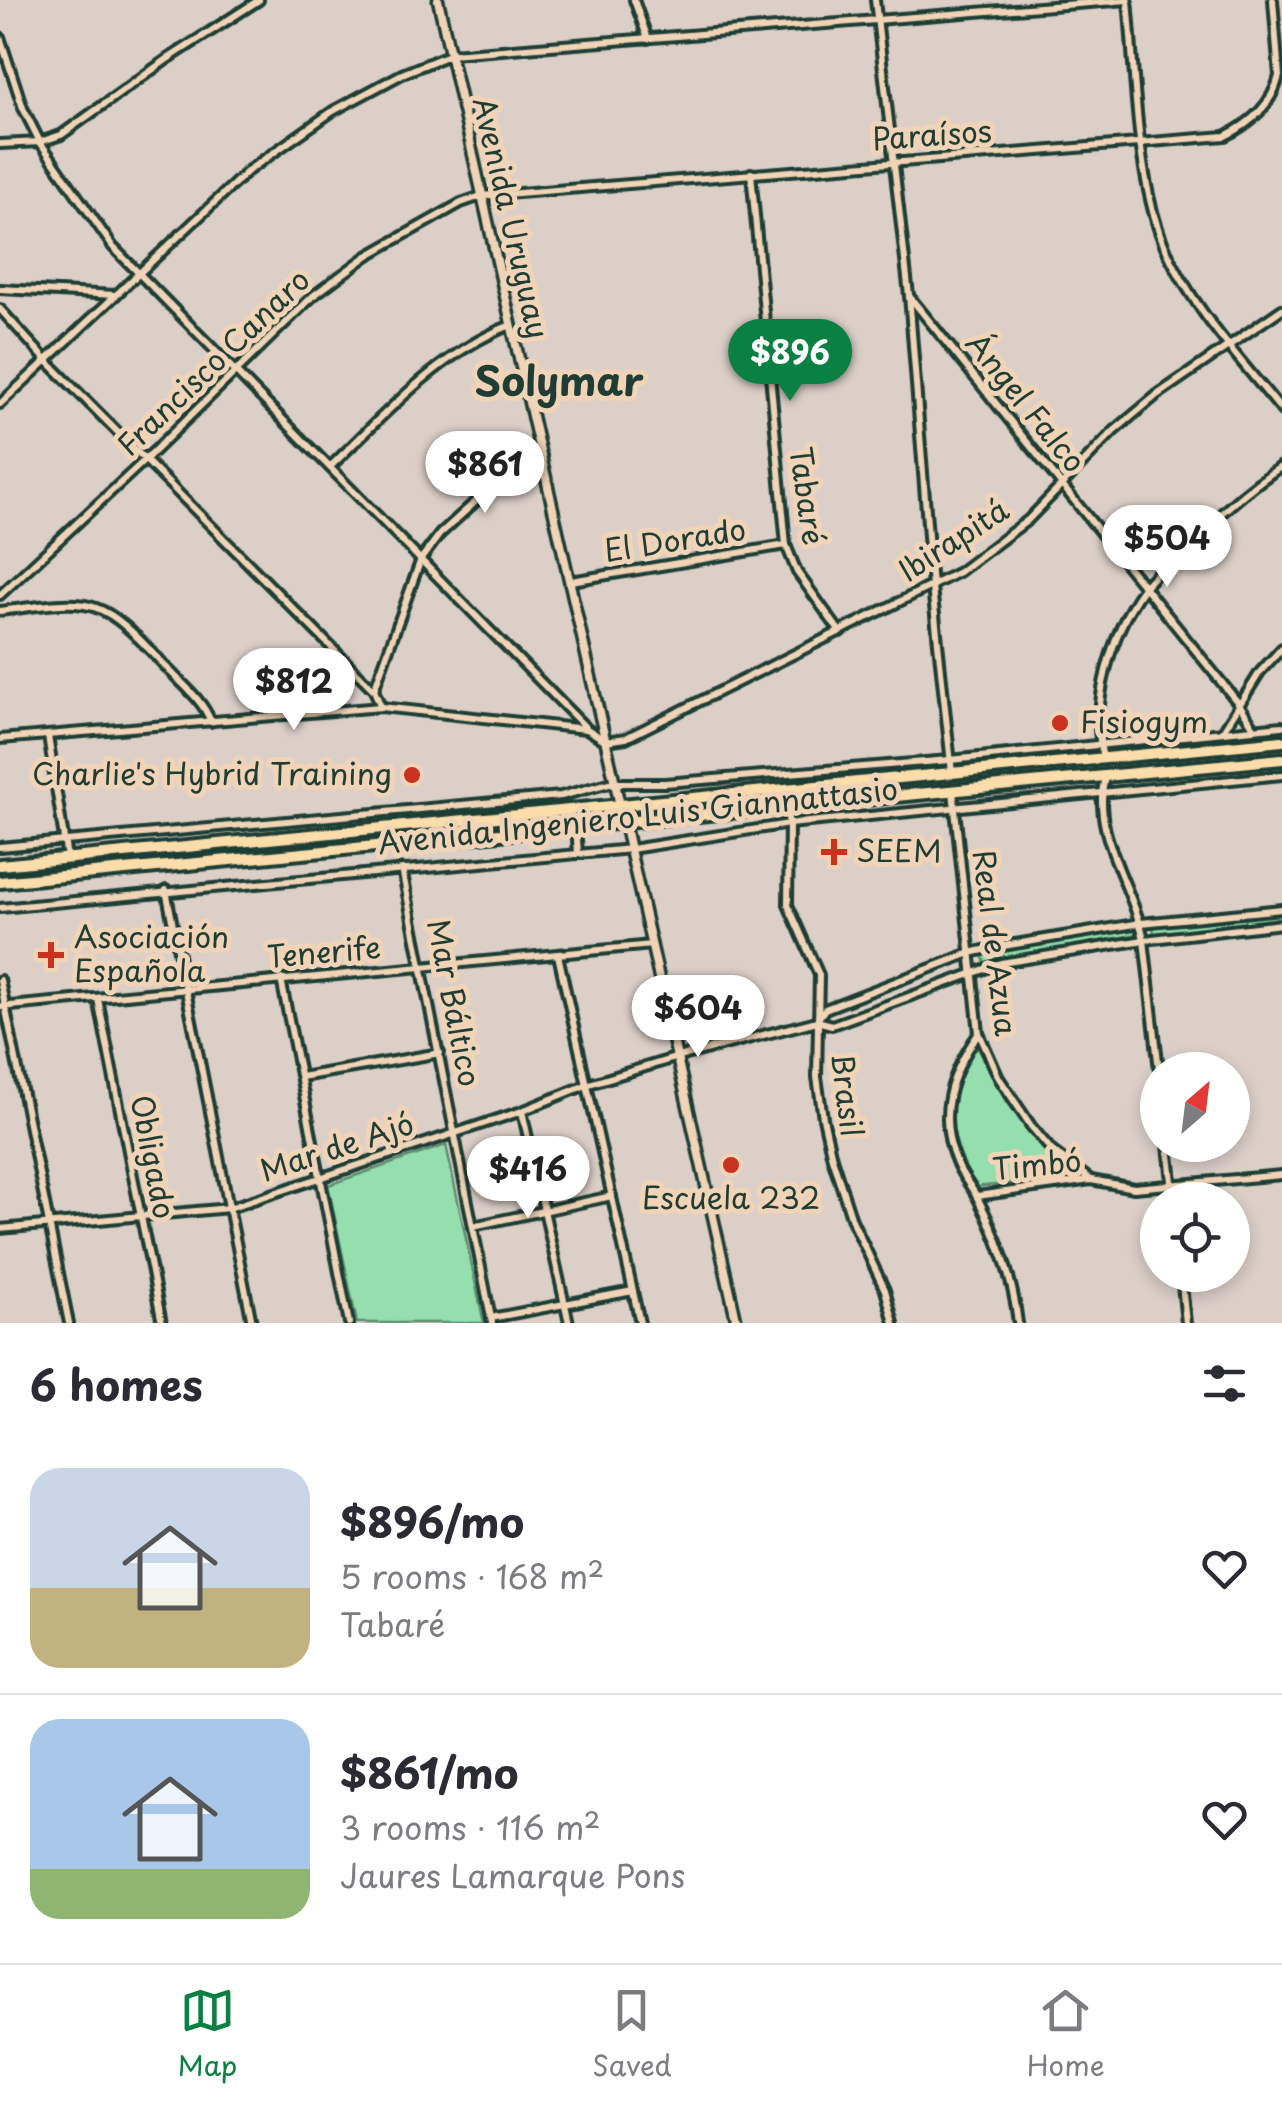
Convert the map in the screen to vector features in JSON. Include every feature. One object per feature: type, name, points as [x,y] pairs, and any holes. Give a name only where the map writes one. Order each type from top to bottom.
[{"type":"main road","name":"Avenida Ingeniero Luis Giannattasio","points":[[0,865],[1282,742]]},
{"type":"main road","name":"Avenida Ingeniero Luis Giannattasio","points":[[0,882],[1281,759]]},
{"type":"street","points":[[0,144],[40,142],[62,134],[259,0]]},
{"type":"street","name":"Avenida Uruguay","points":[[438,0],[737,1323]]},
{"type":"street","points":[[634,0],[648,39]]},
{"type":"street","points":[[875,0],[908,295],[952,774]]},
{"type":"street","points":[[0,404],[140,275],[199,214],[288,140],[402,74],[450,54],[1127,0],[1151,206],[1163,243],[1183,282],[1282,411]]},
{"type":"street","name":"Paraísos","points":[[481,196],[1225,136],[1256,118],[1277,87],[1280,76],[1273,0]]},
{"type":"street","points":[[0,37],[17,94],[40,142],[113,248],[587,729],[606,741]]},
{"type":"street","name":"Tabaré","points":[[751,174],[786,545],[797,572],[840,632]]},
{"type":"street","name":"Francisco Canaro","points":[[0,595],[313,296],[367,256],[461,203],[481,196]]},
{"type":"street","points":[[0,289],[118,295]]},
{"type":"street","name":"Ángel Falco","points":[[908,295],[1144,586],[1254,729]]},
{"type":"street","points":[[0,309],[374,690],[381,707]]},
{"type":"street","name":"Ibirapitá","points":[[606,741],[626,738],[932,587],[1028,520],[1114,431],[1157,394],[1282,309]]},
{"type":"street","points":[[330,467],[457,352],[511,325]]},
{"type":"street","points":[[374,690],[421,559],[440,534],[494,484],[528,459],[542,456]]},
{"type":"street","points":[[1103,758],[1099,744],[1109,661],[1123,622],[1144,586],[1214,520],[1282,466]]},
{"type":"street","name":"El Dorado","points":[[571,581],[786,545]]},
{"type":"street","points":[[0,611],[69,602],[107,611],[126,624],[207,711],[211,722]]},
{"type":"street","points":[[1222,732],[1260,672],[1282,648]]},
{"type":"street","points":[[0,739],[381,707],[587,729]]},
{"type":"street","name":"Avenida Ingeniero Luis Giannattasio","points":[[0,848],[561,796],[616,783],[665,784],[950,760],[1282,726]]},
{"type":"street","points":[[48,736],[67,858]]},
{"type":"street","points":[[1281,759],[1282,776]]},
{"type":"street","points":[[1105,776],[1101,792],[1116,864],[1141,923],[1157,1052]]},
{"type":"street","name":"Avenida Ingeniero Luis Giannattasio","points":[[0,908],[630,849],[789,824],[1282,776]]},
{"type":"street","name":"Real de Azua","points":[[952,791],[978,1033],[998,1078],[1031,1126],[1052,1150],[1091,1180]]},
{"type":"street","name":"Brasil","points":[[786,807],[786,888],[795,926],[819,975],[821,989],[816,1021],[816,1077],[832,1158],[852,1220],[885,1290],[894,1323]]},
{"type":"street","points":[[576,826],[578,852]]},
{"type":"street","name":"Mar Báltico","points":[[402,869],[492,1321]]},
{"type":"street","points":[[166,890],[252,1323]]},
{"type":"street","points":[[1282,909],[1141,923],[970,953],[825,1010],[816,1021],[832,1025],[972,971],[1064,951],[1282,924]]},
{"type":"street","name":"Tenerife","points":[[2,1007],[652,946]]},
{"type":"street","points":[[558,955],[640,1323]]},
{"type":"street","points":[[0,980],[2,1007],[69,1323]]},
{"type":"street","points":[[280,980],[348,1323]]},
{"type":"street","name":"Obligado","points":[[98,999],[162,1323]]},
{"type":"street","name":"Mar de Ajó","points":[[0,1229],[229,1208],[522,1112],[586,1086],[816,1021]]},
{"type":"street","points":[[978,1033],[949,1088],[946,1115],[958,1166],[977,1196],[1006,1264],[1018,1323]]},
{"type":"street","points":[[302,1077],[440,1053]]},
{"type":"street","points":[[522,1112],[569,1323]]},
{"type":"street","name":"Timbó","points":[[1213,1182],[1282,1175]]},
{"type":"street","name":"Timbó","points":[[977,1196],[1091,1180],[1140,1188]]},
{"type":"street","points":[[474,1226],[612,1196]]},
{"type":"street","points":[[492,1321],[633,1291]]},
{"type":"street","points":[[1183,1292],[1186,1323]]},
{"type":"green space","points":[[607,811],[607,816],[0,877],[0,870]]},
{"type":"green space","points":[[1282,913],[1282,920],[1155,935],[1152,925]]},
{"type":"green space","points":[[1137,927],[1138,934],[985,962],[982,955]]},
{"type":"green space","points":[[972,1048],[979,1049],[1007,1101],[1030,1133],[1073,1174],[1069,1178],[974,1187],[959,1151],[952,1118],[956,1085]]},
{"type":"green space","points":[[446,1145],[484,1323],[357,1323],[328,1185]]},
{"type":"place","name":"Fisiogym","points":[[1060,723]]},
{"type":"place","name":"Charlie's Hybrid Training","points":[[412,775]]},
{"type":"place","name":"SEEM","points":[[834,852]]},
{"type":"place","name":"Asociación Española","points":[[51,955]]},
{"type":"place","name":"Escuela 232","points":[[731,1165]]},
{"type":"district","name":"Solymar","points":[[559,382]]}]
